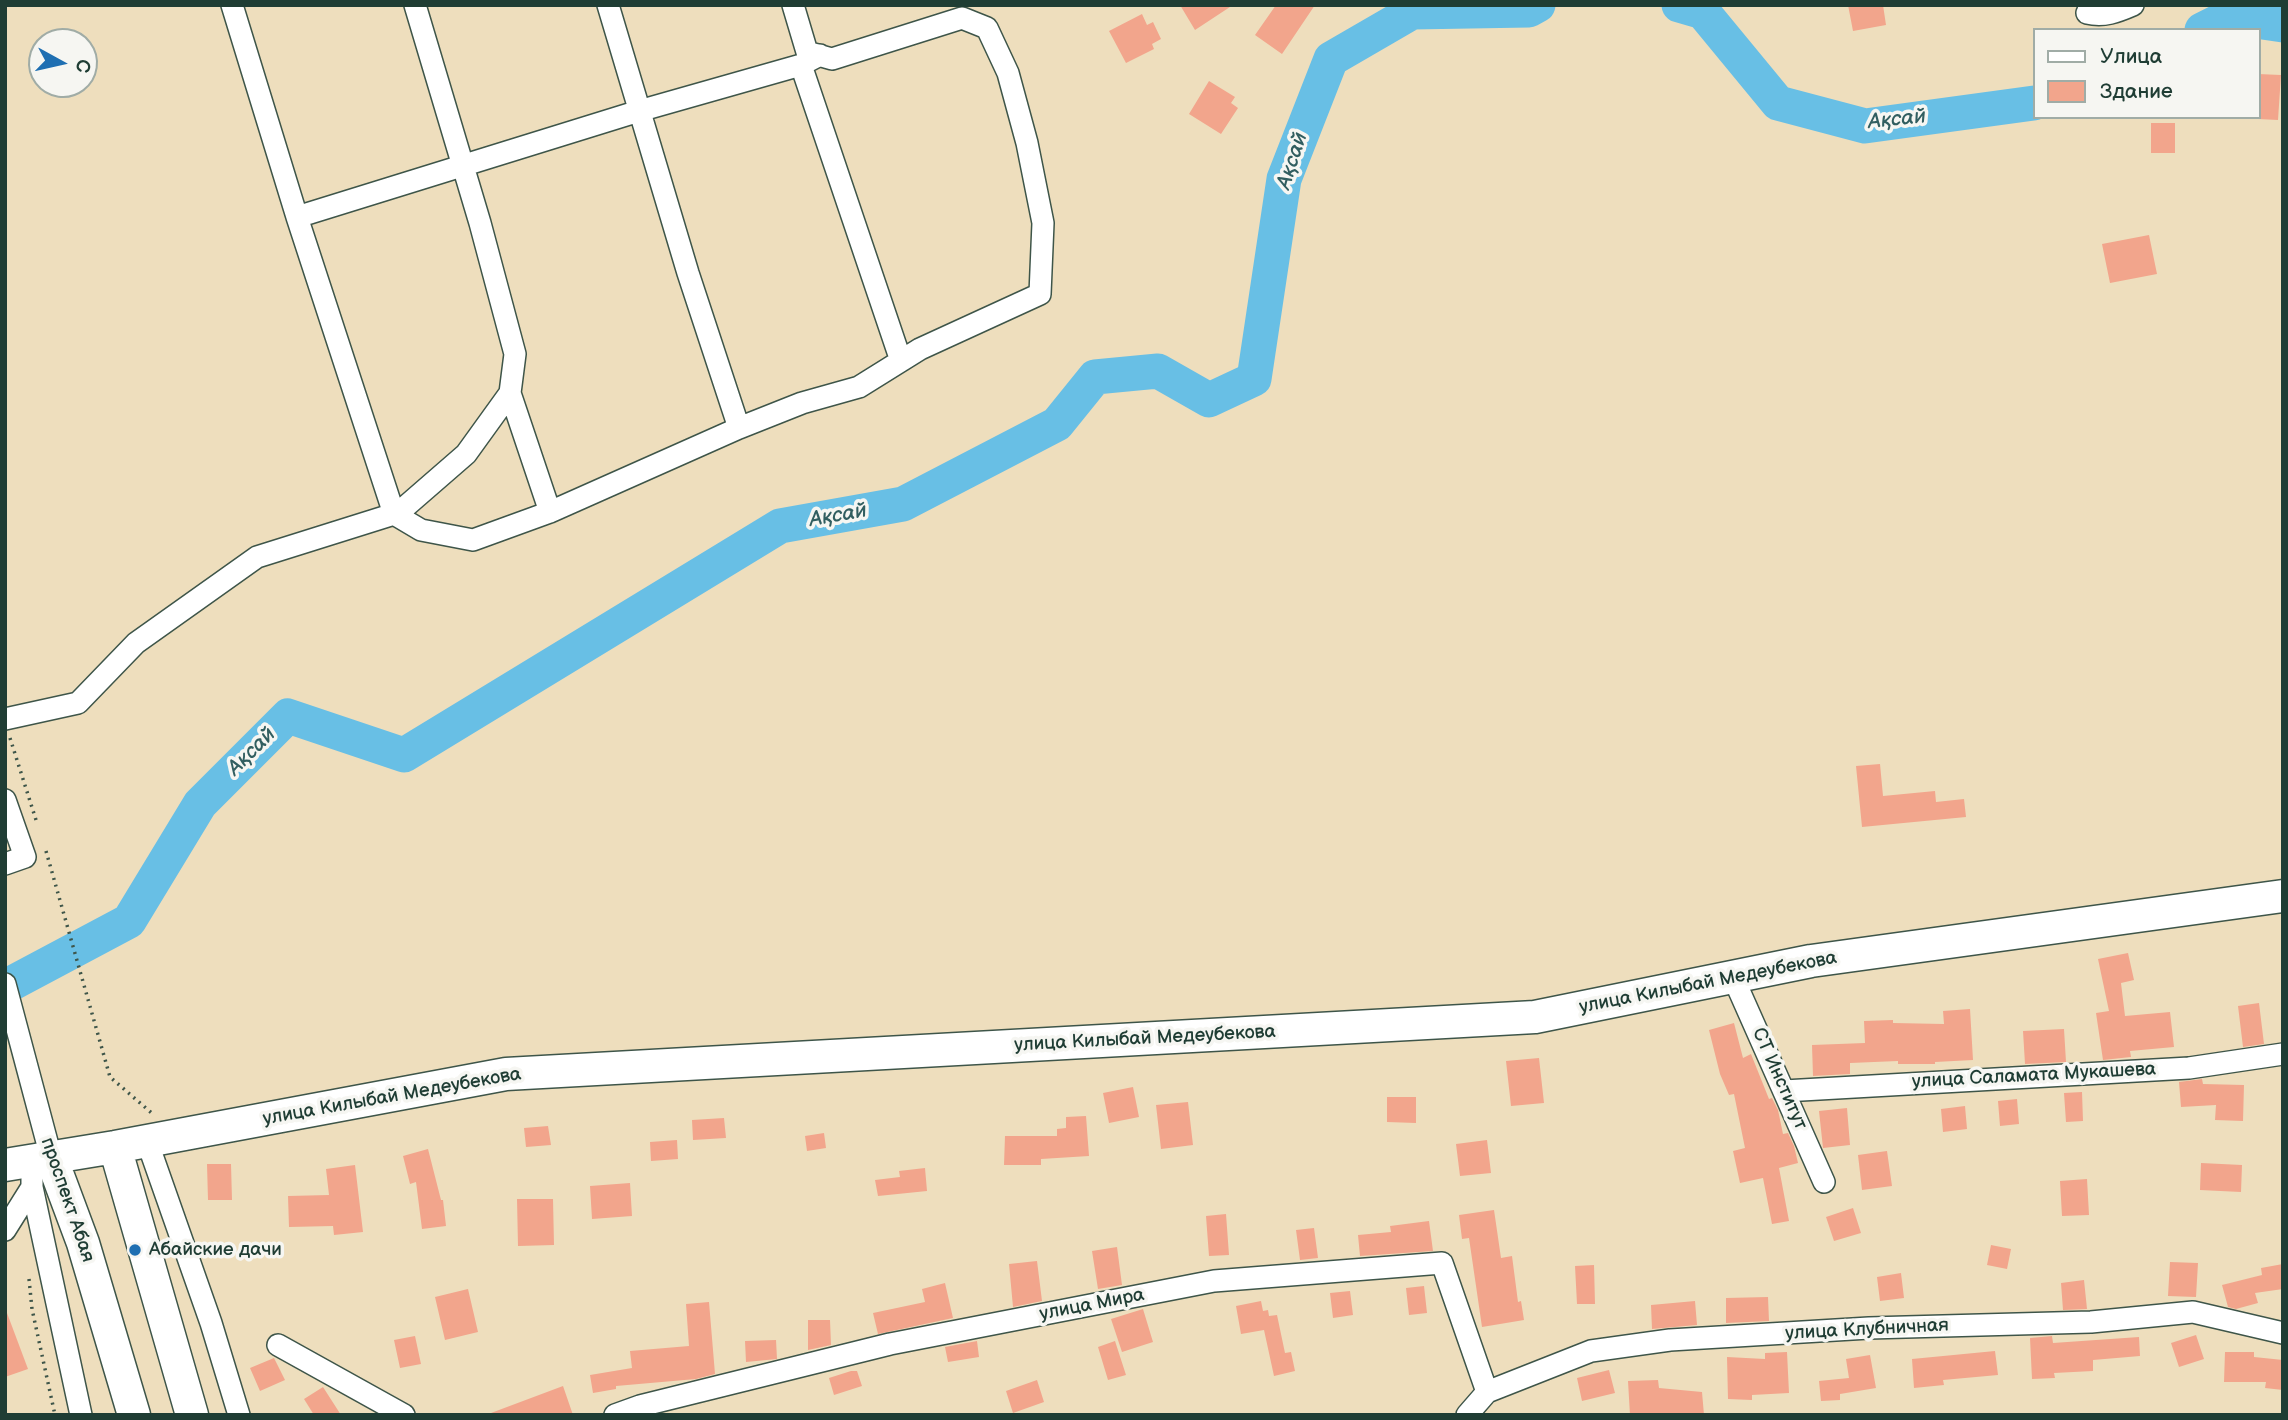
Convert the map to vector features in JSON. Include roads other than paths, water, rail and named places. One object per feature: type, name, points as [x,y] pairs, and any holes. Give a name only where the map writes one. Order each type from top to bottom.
[{"type":"main road","name":"улица Килыбай Медеубекова","points":[[30,1167],[115,1147],[506,1074],[1535,1017],[1811,961],[2283,896]]},
{"type":"main road","points":[[115,1147],[192,1415]]},
{"type":"main road","name":"проспект Абая","points":[[30,1167],[83,1243],[134,1415]]},
{"type":"street","points":[[232,5],[297,217],[394,513],[421,530],[473,540],[550,512],[739,428],[802,403],[859,387],[920,349],[1040,294],[1043,223],[1027,143],[1008,73],[987,28],[962,18],[832,59],[810,60],[639,111],[297,217]]},
{"type":"street","points":[[415,5],[484,235],[514,354],[510,393],[550,512]]},
{"type":"street","points":[[608,5],[688,273],[739,428]]},
{"type":"street","points":[[793,5],[901,361]]},
{"type":"street","points":[[2087,13],[2099,16],[2133,5]]},
{"type":"street","points":[[7,727],[78,704],[136,643],[257,557],[394,513],[405,507],[466,454],[510,393]]},
{"type":"street","points":[[5,800],[15,861]]},
{"type":"street","name":"СТ Институт","points":[[1733,977],[1824,1182]]},
{"type":"street","name":"проспект Абая","points":[[5,985],[34,1096],[30,1167]]},
{"type":"street","name":"улица Саламата Мукашева","points":[[1784,1091],[2189,1068],[2283,1054]]},
{"type":"street","points":[[162,1138],[211,1324],[239,1415]]},
{"type":"street","points":[[5,1230],[30,1167]]},
{"type":"street","points":[[30,1167],[81,1415]]},
{"type":"street","name":"улица Мира","points":[[615,1415],[640,1406],[890,1344],[1214,1281],[1442,1263],[1487,1392]]},
{"type":"street","name":"улица Клубничная","points":[[1467,1415],[1487,1392],[1591,1351],[1670,1340],[1870,1328],[2091,1322],[2193,1312],[2283,1333]]},
{"type":"street","points":[[278,1345],[404,1415]]},
{"type":"waterway","name":"Ақсай","points":[[5,987],[129,921],[200,804],[288,716],[404,755],[780,526],[903,504],[1057,424],[1095,377],[1158,371],[1209,400],[1254,379],[1284,179],[1331,59],[1412,12],[1529,10],[1538,5]]},
{"type":"waterway","name":"Ақсай","points":[[1679,5],[1703,12],[1778,103],[1865,126],[2032,103]]},
{"type":"waterway","name":"Ақсай","points":[[2206,28],[2228,17],[2283,25]]},
{"type":"place","name":"Абайские дачи","points":[[135,1250]]}]
